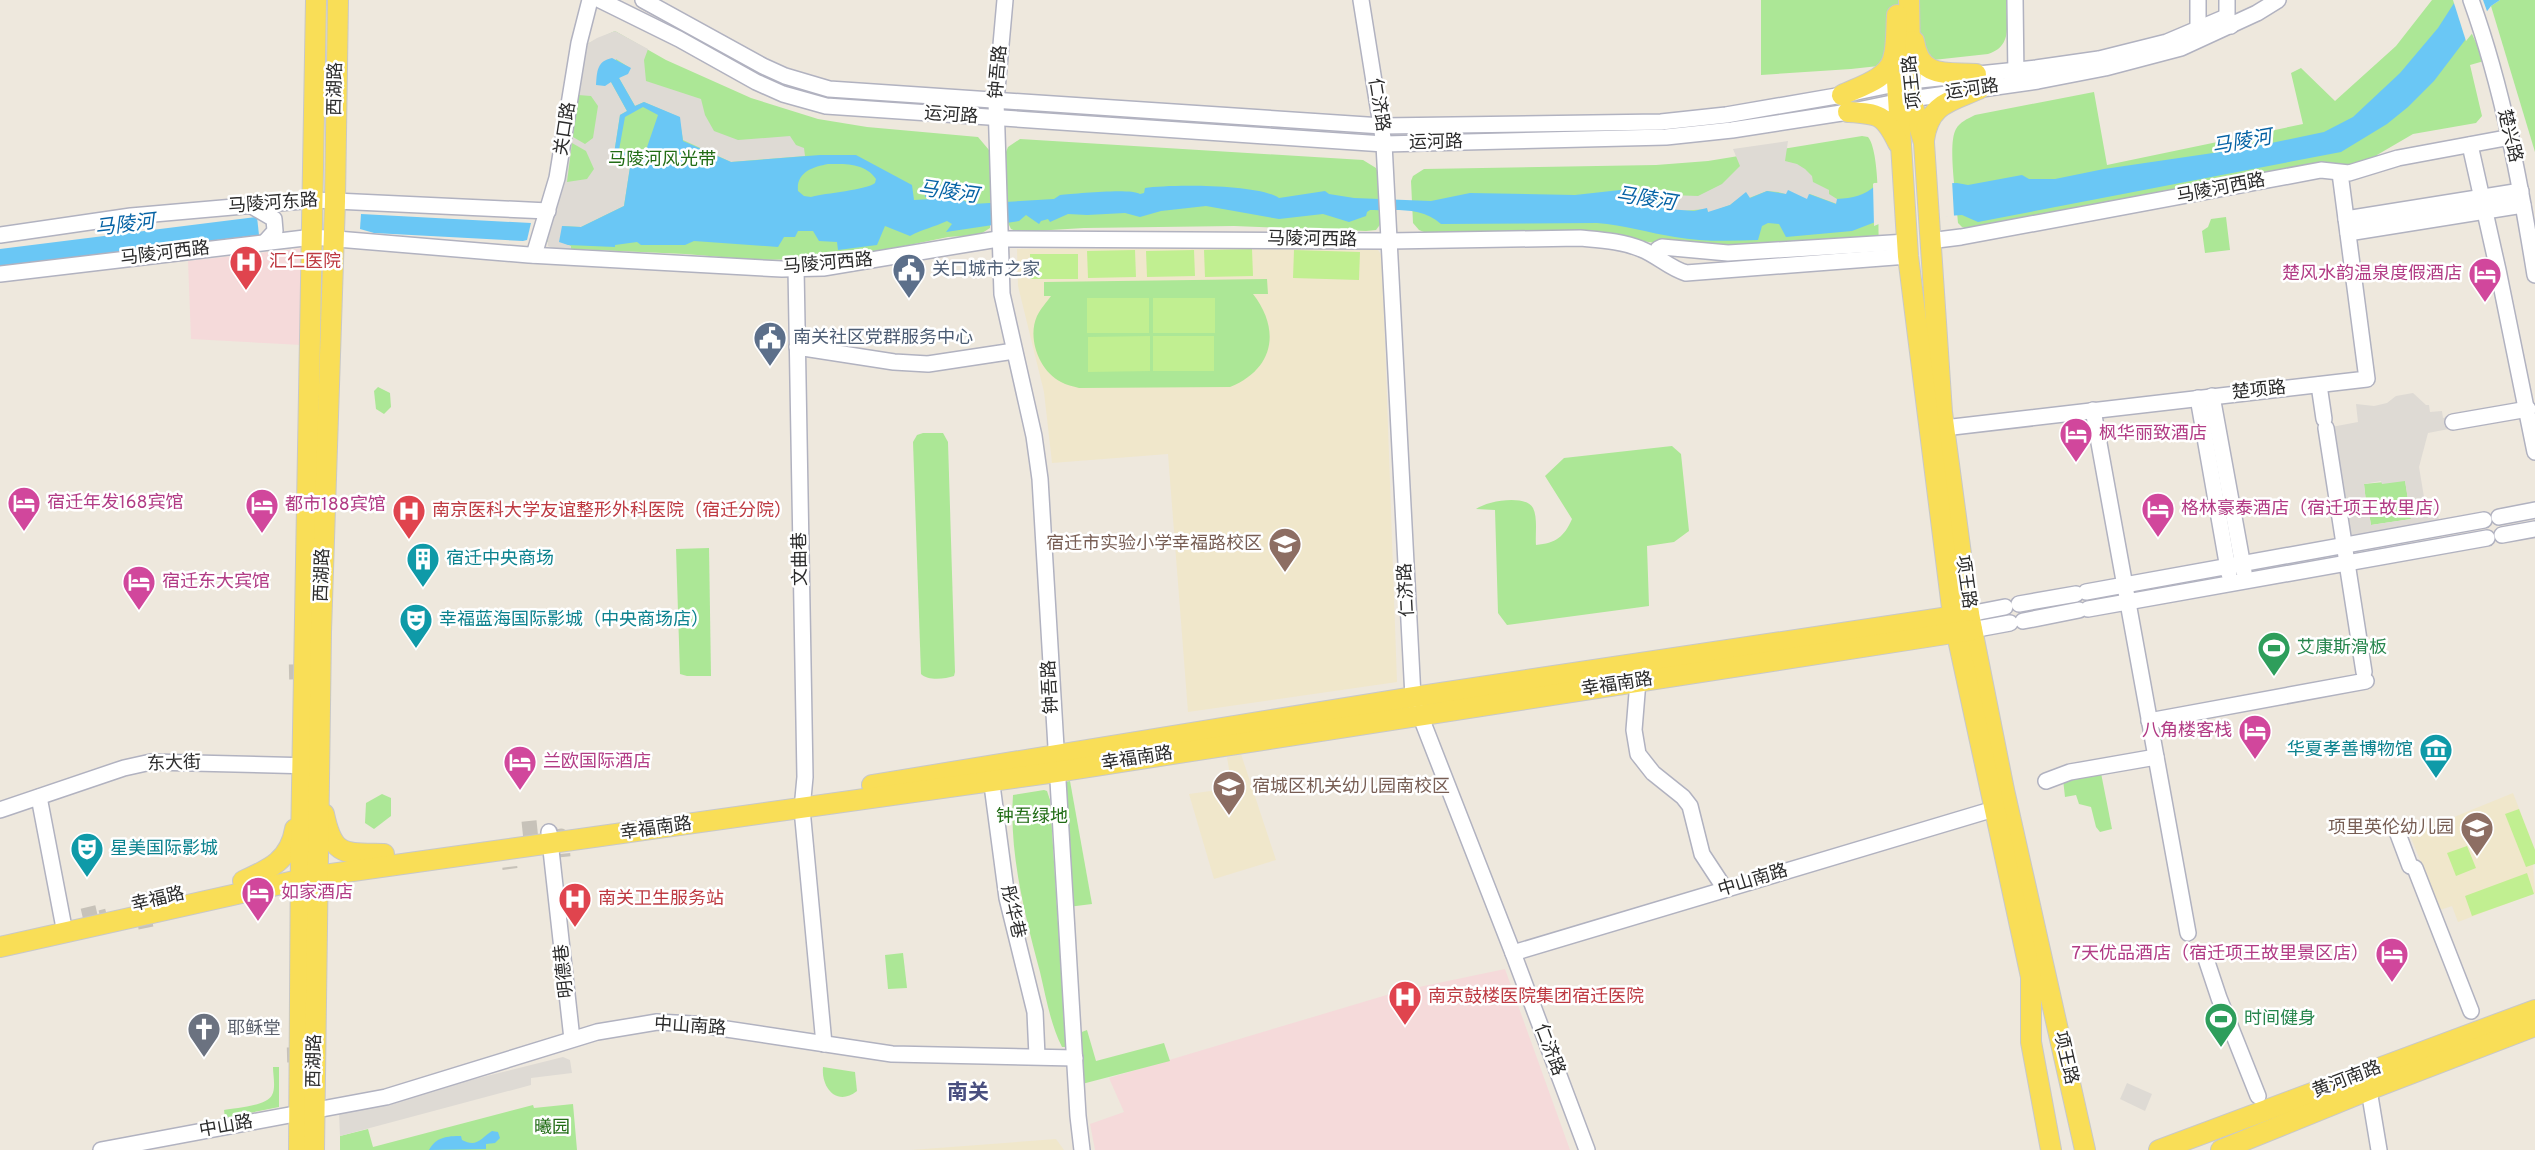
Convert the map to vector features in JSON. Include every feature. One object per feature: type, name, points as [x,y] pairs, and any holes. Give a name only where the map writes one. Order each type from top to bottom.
[{"type":"main road","name":"西湖路","points":[[314,1150],[307,1112],[316,0]]},
{"type":"main road","name":"西湖路","points":[[311,769],[335,201],[338,0]]},
{"type":"main road","points":[[1903,7],[1915,48],[1924,67],[1935,72],[1978,82]]},
{"type":"main road","points":[[1845,104],[1881,75],[1893,60],[1903,7]]},
{"type":"main road","name":"项王路","points":[[1903,7],[1903,152],[1908,249],[1963,623],[1994,809],[2031,977],[2031,1042],[2051,1150]]},
{"type":"main road","points":[[1924,143],[1927,123],[1937,110],[1978,82]]},
{"type":"main road","name":"项王路","points":[[1904,91],[1924,143],[1929,241],[1944,428],[1963,623],[2043,974],[2060,1032],[2085,1150]]},
{"type":"main road","points":[[1845,104],[1881,116],[1888,122],[1903,152]]},
{"type":"main road","name":"幸福南路","points":[[309,872],[549,838],[803,794],[1055,764],[1416,706],[1963,623]]},
{"type":"main road","name":"幸福南路","points":[[1416,706],[1638,681],[1963,623]]},
{"type":"main road","points":[[311,769],[331,841],[347,852],[384,860]]},
{"type":"main road","points":[[245,886],[286,856],[294,837],[311,769]]},
{"type":"main road","points":[[245,886],[274,891],[283,895],[310,931],[331,887],[384,860]]},
{"type":"main road","name":"幸福路","points":[[0,947],[64,928],[309,872]]},
{"type":"main road","name":"幸福路","points":[[0,937],[64,928]]},
{"type":"main road","name":"黄河南路","points":[[2159,1150],[2535,1010]]},
{"type":"main road","name":"黄河南路","points":[[2221,1150],[2535,1026]]},
{"type":"main road","name":"西湖路","points":[[298,1150],[307,1112]]},
{"type":"street","name":"关口路","points":[[534,255],[561,159],[579,43],[590,0]]},
{"type":"street","name":"运河路","points":[[600,0],[783,94],[826,106],[1384,144],[1666,137],[1732,130],[1904,91],[2148,58],[2278,0]]},
{"type":"street","name":"运河路","points":[[643,0],[763,66],[785,76],[821,86],[996,101],[1382,126],[1661,122],[1845,104]]},
{"type":"street","name":"钟吾路","points":[[1005,0],[996,101],[998,234],[1003,308],[1034,436],[1040,479],[1055,764],[1082,1150]]},
{"type":"street","name":"仁济路","points":[[1361,0],[1384,144],[1416,706],[1587,1150]]},
{"type":"street","points":[[2015,0],[2016,77]]},
{"type":"street","points":[[2198,0],[2200,34]]},
{"type":"street","points":[[2227,0],[2229,21]]},
{"type":"street","name":"运河路","points":[[2229,21],[2259,0]]},
{"type":"street","name":"楚兴路","points":[[2471,0],[2511,137],[2535,275]]},
{"type":"street","name":"马陵河西路","points":[[1929,241],[2321,170],[2340,173],[2357,172],[2398,158],[2511,137]]},
{"type":"street","points":[[2469,145],[2528,409],[2535,452]]},
{"type":"street","name":"楚项路","points":[[1944,428],[2367,379],[2340,173]]},
{"type":"street","points":[[2347,226],[2522,198]]},
{"type":"street","name":"马陵河东路","points":[[0,235],[131,216],[314,200],[548,211]]},
{"type":"street","points":[[250,205],[274,219],[275,231],[266,241]]},
{"type":"street","name":"马陵河西路","points":[[0,274],[313,237],[534,255],[796,268],[824,268],[865,262],[998,234],[1389,241],[1580,238],[1629,245],[1656,256],[1677,270],[1686,273],[1908,249]]},
{"type":"street","points":[[1656,256],[1658,249],[1662,247],[1728,253],[1908,249]]},
{"type":"street","name":"文曲巷","points":[[796,268],[803,794],[824,1044]]},
{"type":"street","points":[[797,347],[894,362],[928,364],[1014,351]]},
{"type":"street","points":[[2149,721],[2365,676],[2319,385]]},
{"type":"street","points":[[2205,397],[2239,582]]},
{"type":"street","points":[[2453,422],[2528,409]]},
{"type":"street","points":[[2093,410],[2188,933]]},
{"type":"street","points":[[1963,623],[2012,605],[2535,510]]},
{"type":"street","points":[[1963,623],[2016,622],[2535,529]]},
{"type":"street","points":[[1638,681],[1634,730],[1638,754],[1653,773],[1683,797],[1690,806],[1702,854],[1725,889]]},
{"type":"street","points":[[2046,781],[2070,772],[2156,757]]},
{"type":"street","name":"东大街","points":[[0,810],[124,768],[151,762],[311,769]]},
{"type":"street","name":"彤华巷","points":[[991,773],[1007,898],[1034,1004],[1037,1056]]},
{"type":"street","points":[[39,797],[64,928]]},
{"type":"street","name":"中山南路","points":[[1513,953],[1994,809]]},
{"type":"street","points":[[2398,834],[2471,1011]]},
{"type":"street","name":"明德巷","points":[[549,838],[572,1039]]},
{"type":"street","points":[[2204,952],[2219,998],[2259,1096]]},
{"type":"street","name":"中山南路","points":[[307,1112],[414,1089],[572,1039],[641,1024],[675,1023],[892,1054],[1075,1058]]},
{"type":"street","points":[[2369,1090],[2379,1150]]},
{"type":"street","name":"中山路","points":[[101,1150],[307,1112]]},
{"type":"shaded area","points":[[615,31],[648,49],[644,60],[646,81],[701,99],[705,115],[714,131],[738,140],[790,136],[796,145],[804,148],[805,156],[731,162],[683,140],[679,117],[644,102],[635,106],[619,78],[630,68],[616,59],[611,82],[627,111],[620,115],[614,154],[630,167],[624,206],[581,227],[562,226],[564,243],[571,246],[571,250],[548,246],[547,235],[582,51],[587,44]],"holes":[[[578,95],[591,96],[598,106],[593,138],[585,144],[573,137]],[[572,143],[586,151],[594,169],[587,179],[567,182]]]},
{"type":"shaded area","points":[[1788,141],[1785,161],[1805,169],[1812,176],[1813,182],[1829,190],[1829,194],[1837,199],[1837,204],[1810,194],[1807,200],[1767,191],[1749,198],[1746,193],[1730,205],[1708,213],[1707,209],[1680,211],[1664,208],[1669,195],[1698,196],[1722,184],[1740,166],[1733,149]]},
{"type":"shaded area","name":"汇仁医院","points":[[304,248],[302,345],[191,339],[188,261]]},
{"type":"shaded area","name":"宿迁市实验小学幸福路校区","points":[[1367,248],[1378,250],[1382,256],[1397,682],[1188,712],[1168,454],[1052,463],[1044,392],[1018,286],[1017,249]]},
{"type":"shaded area","points":[[2413,393],[2429,405],[2430,412],[2442,411],[2443,418],[2452,416],[2454,428],[2428,433],[2419,467],[2426,509],[2437,508],[2440,527],[2344,544],[2326,428],[2358,422],[2356,404],[2374,406],[2387,403],[2396,396]],"holes":[[[2381,481],[2382,484],[2405,481],[2411,519],[2371,525],[2369,513],[2374,512],[2373,501],[2366,502],[2364,484]]]},
{"type":"shaded area","name":"宿城区机关幼儿园南校区","points":[[1241,754],[1276,860],[1214,879],[1189,794],[1232,788],[1227,757]]},
{"type":"shaded area","name":"项里英伦幼儿园","points":[[2513,793],[2535,850],[2533,865],[2535,893],[2458,922],[2452,906],[2440,910],[2410,835]]},
{"type":"shaded area","name":"南京鼓楼医院集团宿迁医院","points":[[1505,969],[1570,1150],[1095,1150],[1090,1124],[1124,1112],[1109,1078],[1400,991]]},
{"type":"shaded area","points":[[563,1057],[570,1060],[572,1073],[531,1078],[531,1085],[340,1136],[339,1113]]},
{"type":"shaded area","points":[[2127,1083],[2152,1094],[2145,1111],[2120,1099]]},
{"type":"shaded area","points":[[1056,1139],[1064,1150],[911,1150]]},
{"type":"green space","points":[[1761,0],[2006,0],[2007,32],[2002,45],[1988,54],[1851,69],[1761,75]]},
{"type":"green space","points":[[2432,0],[2457,0],[2484,61],[2470,65],[2482,116],[2476,123],[2413,134],[2377,155],[2381,159],[2358,167],[2345,164],[2325,164],[1968,229],[1958,223],[1952,160],[1953,137],[1960,124],[1975,115],[2094,92],[2107,165],[2303,124],[2291,73],[2301,68],[2335,101],[2396,46]]},
{"type":"green space","points":[[2500,0],[2535,0],[2535,152],[2491,6]]},
{"type":"green space","name":"马陵河风光带","points":[[615,31],[666,60],[751,98],[818,119],[867,127],[978,137],[989,150],[991,161],[990,228],[979,235],[948,237],[885,250],[802,259],[758,260],[552,248],[547,241],[587,44]]},
{"type":"green space","points":[[1862,136],[1868,137],[1875,156],[1879,241],[1689,248],[1622,238],[1429,234],[1419,230],[1413,223],[1411,181],[1413,176],[1424,169],[1656,165],[1708,161]]},
{"type":"green space","points":[[1020,139],[1363,160],[1376,168],[1379,175],[1382,222],[1376,230],[1366,231],[1234,226],[1084,228],[1018,232],[1011,229],[1007,221],[1006,152],[1008,147]]},
{"type":"green space","points":[[2226,217],[2230,250],[2205,253],[2202,231],[2208,227],[2211,219]]},
{"type":"green space","points":[[1252,249],[1253,276],[1205,277],[1204,250]]},
{"type":"green space","points":[[1135,250],[1136,277],[1088,278],[1087,251]]},
{"type":"green space","points":[[1194,250],[1195,276],[1147,277],[1146,251]]},
{"type":"green space","points":[[1294,250],[1360,252],[1359,280],[1293,278]]},
{"type":"green space","points":[[1030,254],[1078,254],[1078,279],[1030,279]]},
{"type":"green space","points":[[1267,279],[1268,294],[1253,294],[1262,308],[1270,334],[1264,359],[1256,370],[1230,387],[1079,388],[1053,377],[1041,362],[1034,344],[1033,334],[1037,316],[1051,296],[1044,296],[1044,282]]},
{"type":"green space","points":[[1087,298],[1149,298],[1149,333],[1087,333]]},
{"type":"green space","points":[[1153,298],[1215,298],[1215,333],[1153,333]]},
{"type":"green space","points":[[1150,336],[1150,371],[1088,372],[1088,337]]},
{"type":"green space","points":[[1153,336],[1214,336],[1214,371],[1153,371]]},
{"type":"green space","points":[[378,387],[390,393],[391,407],[384,414],[376,409],[374,391]]},
{"type":"green space","points":[[943,433],[948,442],[955,672],[954,676],[941,679],[928,678],[921,674],[913,442],[917,435]]},
{"type":"green space","points":[[1672,446],[1681,454],[1689,531],[1674,542],[1647,546],[1649,606],[1507,625],[1498,613],[1495,510],[1476,509],[1506,500],[1529,504],[1533,508],[1535,517],[1536,545],[1549,543],[1562,535],[1572,519],[1545,476],[1564,458]]},
{"type":"green space","points":[[2405,480],[2411,519],[2371,525],[2369,513],[2374,512],[2373,502],[2366,502],[2364,484]]},
{"type":"green space","points":[[709,548],[711,676],[687,676],[680,674],[676,549]]},
{"type":"green space","points":[[2101,773],[2112,829],[2100,832],[2096,827],[2091,807],[2079,804],[2076,795],[2065,797],[2063,779]]},
{"type":"green space","points":[[1070,781],[1092,904],[1068,907],[1060,783]]},
{"type":"green space","name":"钟吾绿地","points":[[1047,791],[1050,800],[1066,1047],[1062,1047],[1049,1010],[1024,907],[1013,840],[1013,795]]},
{"type":"green space","points":[[382,794],[391,798],[391,816],[374,829],[365,823],[366,803]]},
{"type":"green space","points":[[2519,809],[2535,850],[2535,864],[2526,867],[2505,814]]},
{"type":"green space","points":[[2467,846],[2476,868],[2456,876],[2447,853]]},
{"type":"green space","points":[[2527,873],[2534,894],[2472,916],[2465,896]]},
{"type":"green space","points":[[903,953],[907,988],[888,989],[885,955]]},
{"type":"green space","points":[[1087,1030],[1096,1061],[1164,1043],[1170,1061],[1082,1084],[1079,1033]]},
{"type":"green space","points":[[273,1067],[279,1067],[279,1107],[225,1118],[224,1110],[258,1104],[269,1099],[274,1089]]},
{"type":"green space","points":[[823,1067],[855,1072],[857,1091],[843,1097],[832,1093],[825,1082]]},
{"type":"green space","name":"曦园","points":[[573,1104],[577,1150],[340,1150],[340,1136],[368,1129],[373,1147],[533,1105],[534,1108]]},
{"type":"water","name":"马陵河","points":[[2456,0],[2500,0],[2491,6],[2434,81],[2408,107],[2387,124],[2341,152],[1978,222],[1962,215],[1878,221],[1852,231],[1786,237],[1779,224],[1768,223],[1762,226],[1758,240],[1716,241],[1685,239],[1597,223],[1441,224],[1425,214],[1398,210],[1370,210],[1366,216],[1349,222],[1323,214],[1279,219],[1206,206],[1161,211],[1140,217],[1125,213],[1068,214],[1050,222],[1048,219],[1041,221],[1039,224],[1026,215],[1019,221],[946,232],[952,224],[947,221],[910,236],[885,226],[877,245],[838,250],[837,242],[819,241],[813,231],[798,231],[795,237],[784,237],[778,247],[694,241],[685,245],[641,245],[637,242],[615,245],[615,247],[568,245],[559,242],[562,226],[581,227],[624,206],[630,167],[614,154],[620,115],[627,111],[611,82],[605,86],[596,85],[601,64],[612,58],[631,68],[628,74],[619,78],[635,106],[644,102],[680,117],[683,141],[731,162],[820,155],[856,155],[912,185],[914,200],[932,199],[932,196],[925,197],[925,187],[937,185],[948,188],[973,204],[1054,199],[1060,195],[1102,192],[1125,191],[1140,194],[1144,193],[1145,188],[1174,186],[1214,186],[1253,190],[1269,193],[1279,198],[1325,191],[1329,194],[1354,198],[1431,201],[1470,193],[1575,195],[1620,190],[1645,195],[1668,209],[1694,211],[1707,208],[1708,212],[1730,205],[1746,192],[1750,198],[1767,191],[1786,194],[1788,190],[1807,199],[1809,194],[1836,204],[1837,199],[1858,196],[1876,185],[1957,183],[1968,185],[2022,175],[2029,179],[2055,179],[2104,169],[2247,148],[2324,132],[2353,117],[2400,73],[2438,28]],"holes":[[[643,107],[658,115],[643,159],[619,150],[625,117]],[[828,164],[861,167],[872,174],[876,179],[875,183],[864,188],[811,197],[804,196],[798,191],[803,175],[811,169]]]},
{"type":"water","points":[[361,214],[531,223],[527,240],[523,241],[374,233],[360,229]]},
{"type":"water","points":[[257,217],[259,235],[0,266],[0,249]]},
{"type":"water","points":[[492,1131],[498,1132],[500,1138],[495,1143],[486,1144],[486,1149],[429,1150],[435,1142],[442,1138],[461,1136],[462,1140],[475,1143]]},
{"type":"pier","points":[[2453,0],[2483,0],[2488,14],[2466,41]]},
{"type":"pier","points":[[1952,180],[1954,216],[1874,226],[1874,183]]},
{"type":"tunnel","points":[[289,672],[335,671]]},
{"type":"tunnel","points":[[529,821],[531,840]]},
{"type":"tunnel","points":[[556,837],[561,836],[563,857]]},
{"type":"tunnel","points":[[507,844],[510,869]]},
{"type":"tunnel","points":[[139,893],[146,928]]},
{"type":"tunnel","points":[[88,907],[91,920],[107,916]]},
{"type":"tunnel","points":[[287,1055],[325,1054]]},
{"type":"place","name":"汇仁医院","points":[[246,291]]},
{"type":"place","name":"关口城市之家","points":[[909,299]]},
{"type":"place","name":"楚风水韵温泉度假酒店","points":[[2485,303]]},
{"type":"place","name":"南关社区党群服务中心","points":[[770,367]]},
{"type":"place","name":"枫华丽致酒店","points":[[2076,463]]},
{"type":"place","name":"宿迁年发168宾馆","points":[[24,532]]},
{"type":"place","name":"都市188宾馆","points":[[262,534]]},
{"type":"place","name":"格林豪泰酒店（宿迁项王故里店）","points":[[2158,538]]},
{"type":"place","name":"南京医科大学友谊整形外科医院（宿迁分院）","points":[[409,540]]},
{"type":"place","name":"宿迁市实验小学幸福路校区","points":[[1285,573]]},
{"type":"place","name":"宿迁中央商场","points":[[423,588]]},
{"type":"place","name":"宿迁东大宾馆","points":[[139,611]]},
{"type":"place","name":"幸福蓝海国际影城（中央商场店）","points":[[416,649]]},
{"type":"place","name":"艾康斯滑板","points":[[2274,677]]},
{"type":"place","name":"八角楼客栈","points":[[2255,760]]},
{"type":"place","name":"华夏孝善博物馆","points":[[2436,779]]},
{"type":"place","name":"兰欧国际酒店","points":[[520,791]]},
{"type":"place","name":"宿城区机关幼儿园南校区","points":[[1229,816]]},
{"type":"place","name":"项里英伦幼儿园","points":[[2477,857]]},
{"type":"place","name":"星美国际影城","points":[[87,878]]},
{"type":"place","name":"如家酒店","points":[[258,922]]},
{"type":"place","name":"南关卫生服务站","points":[[575,928]]},
{"type":"place","name":"7天优品酒店（宿迁项王故里景区店）","points":[[2392,983]]},
{"type":"place","name":"南京鼓楼医院集团宿迁医院","points":[[1405,1026]]},
{"type":"place","name":"时间健身","points":[[2221,1048]]},
{"type":"place","name":"耶稣堂","points":[[204,1058]]},
{"type":"district","name":"南关","points":[[968,1093]]}]
